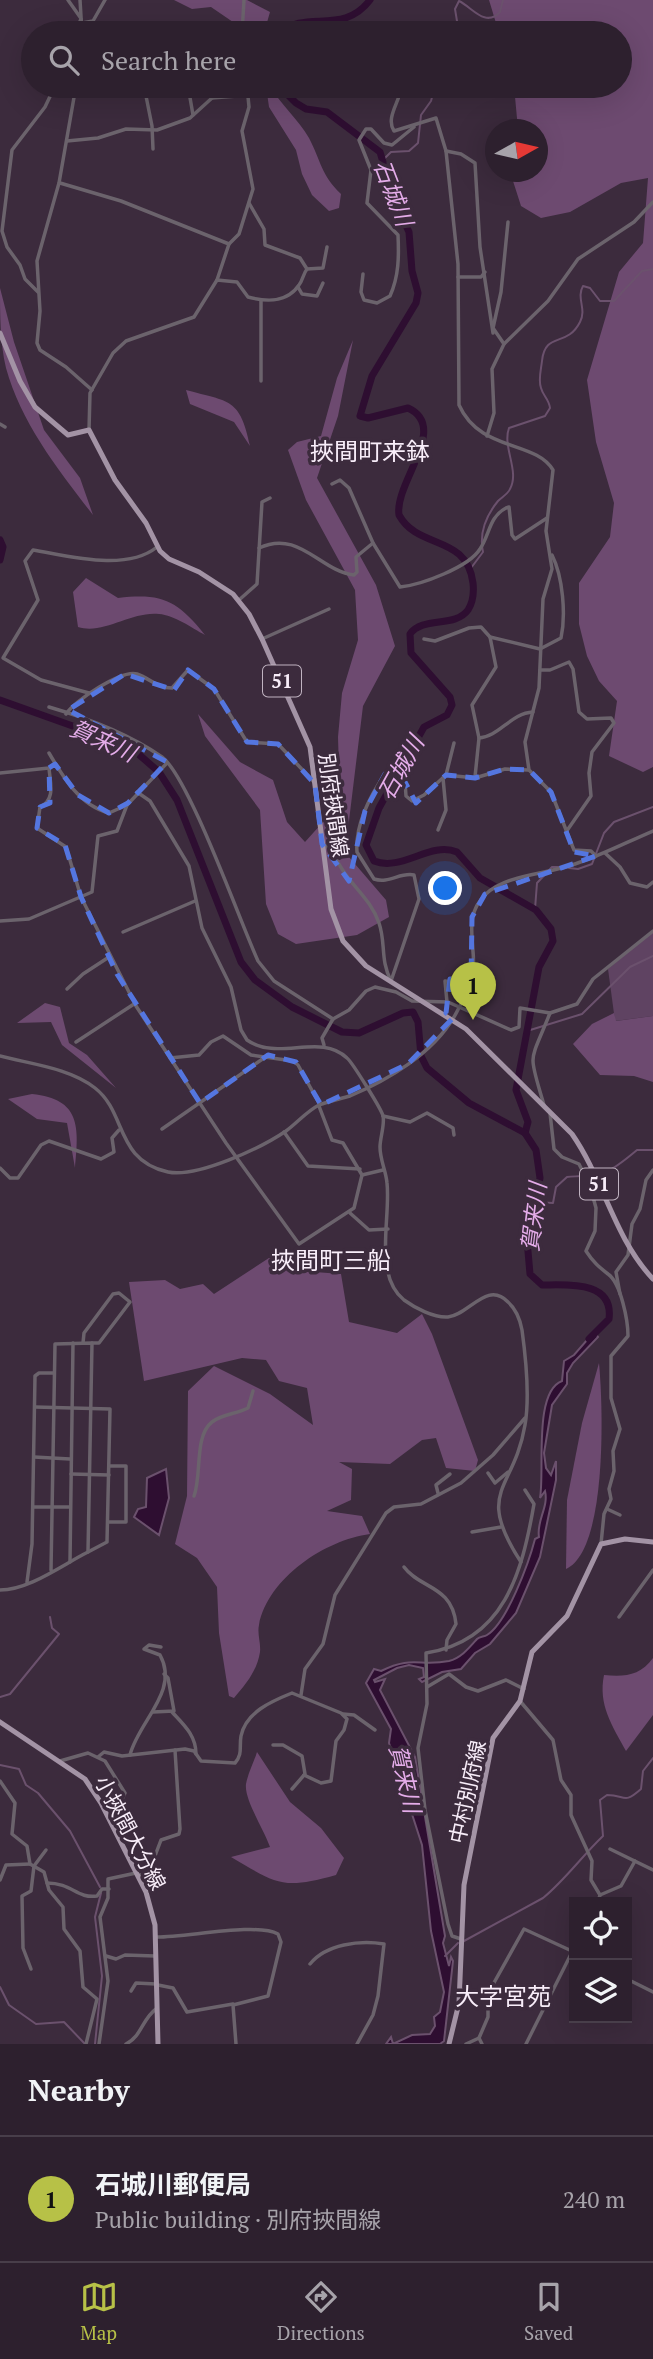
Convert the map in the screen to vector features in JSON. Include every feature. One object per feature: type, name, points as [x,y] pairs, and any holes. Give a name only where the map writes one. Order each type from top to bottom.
[{"type":"main road","points":[[0,333],[20,381],[35,407],[68,435],[89,430]]},
{"type":"main road","name":"別府挾間線","points":[[89,430],[115,480],[145,523],[157,547],[169,559],[199,572],[239,600],[262,639],[305,734],[336,928],[354,956],[453,1018],[550,1110],[583,1149],[628,1248],[653,1279]]},
{"type":"main road","points":[[601,1544],[625,1539],[653,1542]]},
{"type":"main road","name":"中村別府線","points":[[449,2044],[457,2020],[464,1885],[493,1738],[520,1701],[533,1653],[567,1616],[601,1544]]},
{"type":"main road","name":"小挾間大分線","points":[[0,1722],[85,1779],[111,1822],[151,1902],[155,1937],[158,2044]]},
{"type":"street","points":[[68,0],[82,21]]},
{"type":"street","points":[[80,0],[82,21]]},
{"type":"street","points":[[82,21],[93,20],[105,0]]},
{"type":"street","points":[[243,21],[244,0]]},
{"type":"street","points":[[38,292],[25,279],[20,265],[7,247],[2,231],[12,150],[49,98]]},
{"type":"street","points":[[74,98],[59,183],[37,261],[40,311],[37,343],[40,350],[66,367],[92,390]]},
{"type":"street","points":[[147,98],[153,149]]},
{"type":"street","points":[[190,98],[193,116]]},
{"type":"street","points":[[67,141],[98,138],[125,128],[152,130],[193,116],[212,98]]},
{"type":"street","points":[[89,430],[88,401],[92,390],[120,345],[194,317],[217,280],[229,244],[239,234],[249,203],[253,179],[242,131],[249,98]]},
{"type":"street","points":[[398,98],[391,126],[394,131],[436,118],[446,151],[458,277],[459,405],[465,417],[486,436],[550,465],[553,475],[547,518],[552,569],[543,598],[540,670],[533,712],[525,734],[529,770],[551,792],[574,850],[592,851],[596,856]]},
{"type":"street","points":[[363,274],[361,292],[365,300],[377,303],[390,296],[397,277],[398,235],[367,203],[371,170],[359,140],[366,129],[371,129],[387,146],[397,144],[415,126]]},
{"type":"street","points":[[446,151],[457,152],[475,163],[479,239],[493,333],[505,344]]},
{"type":"street","points":[[59,183],[121,201],[229,244]]},
{"type":"street","points":[[486,436],[494,413],[492,369],[505,344],[548,301],[578,259],[634,222],[653,202]]},
{"type":"street","points":[[249,203],[264,229],[265,245],[300,258],[307,269]]},
{"type":"street","points":[[493,333],[504,272],[508,222]]},
{"type":"street","points":[[307,269],[323,268],[327,247]]},
{"type":"street","points":[[217,280],[237,282],[245,296],[261,300],[280,300],[298,287],[307,269]]},
{"type":"street","points":[[458,277],[481,277],[485,272]]},
{"type":"street","points":[[298,287],[302,294],[317,296],[323,283]]},
{"type":"street","points":[[261,300],[261,381]]},
{"type":"street","points":[[0,424],[5,427]]},
{"type":"street","points":[[332,484],[340,480],[349,488],[373,542],[400,586],[404,587],[464,565],[479,551],[493,518],[506,508],[509,509],[512,535],[515,539],[547,518]]},
{"type":"street","points":[[239,600],[257,584],[262,502],[270,498]]},
{"type":"street","points":[[259,548],[284,544],[312,552],[338,571],[354,575],[357,572],[356,557],[373,542]]},
{"type":"street","points":[[89,694],[41,680],[3,658],[38,600],[25,561],[33,550],[79,558],[118,559],[150,552],[157,547]]},
{"type":"street","points":[[424,639],[435,642],[469,628],[481,627],[490,636],[540,649],[558,641],[562,635],[564,596],[559,588],[555,562],[549,550]]},
{"type":"street","points":[[262,639],[329,609]]},
{"type":"street","points":[[475,778],[479,738],[472,705],[496,667],[490,636]]},
{"type":"street","points":[[540,670],[550,670],[569,662],[573,669],[579,712],[587,719],[611,718],[614,723],[592,752],[589,774],[591,796],[566,832]]},
{"type":"street","points":[[66,713],[89,694],[130,673],[172,688],[187,670],[214,689],[247,742],[256,745],[278,744],[315,784]]},
{"type":"street","points":[[49,707],[130,738],[167,763],[188,798],[258,961],[274,981],[333,1021]]},
{"type":"street","points":[[479,738],[489,736],[511,718],[533,712]]},
{"type":"street","points":[[438,830],[446,810],[445,776],[454,743]]},
{"type":"street","points":[[49,753],[78,795],[93,807],[109,813],[127,805]]},
{"type":"street","points":[[0,921],[29,919],[81,897],[94,888],[98,836],[117,831],[127,805],[167,763]]},
{"type":"street","points":[[0,773],[49,768],[55,764]]},
{"type":"street","points":[[49,768],[50,797],[40,807],[36,825],[40,832],[66,847],[81,897],[109,957],[134,1004],[170,1058],[200,1103],[299,1244],[349,1213],[357,1200],[361,1172],[341,1140],[332,1140],[320,1105],[298,1065],[251,1055],[223,1036],[211,1042],[199,1055],[170,1058]]},
{"type":"street","points":[[391,981],[414,922],[419,899],[416,882],[414,876],[409,874],[387,881],[374,879],[360,862],[356,847],[365,811],[385,774],[405,782],[406,796],[412,801],[424,795],[445,776],[475,778],[505,769],[529,770]]},
{"type":"street","points":[[137,792],[150,801],[189,866],[205,935],[231,987],[241,1030],[247,1040],[278,1050],[324,1045],[345,1055],[360,1074],[365,1088],[383,1116],[380,1149],[388,1184],[389,1277],[404,1300],[434,1316],[444,1317],[465,1311],[486,1296],[503,1297],[518,1314],[522,1328],[526,1416],[520,1442],[498,1497],[501,1527],[522,1562]]},
{"type":"street","points":[[0,1056],[77,1077],[89,1083],[105,1100],[127,1146],[138,1158],[167,1171],[191,1173],[284,1132],[320,1105],[365,1088],[408,1064],[442,1034],[471,984],[474,963],[472,917],[485,894],[500,885],[605,853],[653,831]]},
{"type":"street","points":[[322,844],[330,848],[343,871],[367,898],[380,926],[382,954],[391,981]]},
{"type":"street","points":[[605,853],[620,867],[630,883],[647,887],[653,882]]},
{"type":"street","points":[[123,932],[195,901]]},
{"type":"street","points":[[324,1045],[322,1038],[333,1021],[349,1010],[370,988],[429,1003],[447,1002],[511,1030],[519,1027],[518,1010],[523,1008],[550,1013],[578,1004],[593,979],[653,931]]},
{"type":"street","points":[[67,989],[74,986],[78,977],[109,957]]},
{"type":"street","points":[[447,1002],[446,981],[471,984]]},
{"type":"street","points":[[76,1042],[134,1004]]},
{"type":"street","points":[[544,1105],[533,1073],[531,1055],[550,1013]]},
{"type":"street","points":[[162,1129],[266,1057]]},
{"type":"street","points":[[550,1110],[556,1153],[579,1164],[594,1198],[596,1226],[586,1251],[598,1268],[610,1274],[626,1312],[628,1336],[611,1356],[611,1398],[620,1429],[613,1451],[614,1471],[609,1485],[611,1499],[601,1544]]},
{"type":"street","points":[[383,1116],[411,1122],[427,1113],[453,1128],[454,1135]]},
{"type":"street","points":[[0,1168],[10,1178],[18,1178],[41,1145],[50,1141],[102,1160],[114,1152],[112,1138],[120,1130]]},
{"type":"street","points":[[284,1132],[307,1166],[361,1172],[383,1170]]},
{"type":"street","points":[[620,1297],[615,1277],[628,1255],[632,1224],[643,1200],[646,1180],[653,1170]]},
{"type":"street","points":[[349,1213],[369,1230],[388,1229]]},
{"type":"street","points":[[51,1570],[55,1344],[99,1343],[130,1302],[119,1293],[113,1294],[86,1330],[83,1343]]},
{"type":"street","points":[[70,1562],[74,1343]]},
{"type":"street","points":[[88,1552],[92,1343]]},
{"type":"street","points":[[27,1582],[34,1457],[35,1376],[39,1373],[54,1373]]},
{"type":"street","points":[[194,1496],[203,1439],[208,1426],[214,1420],[248,1408],[253,1391]]},
{"type":"street","points":[[0,1590],[27,1582],[107,1542],[110,1409],[35,1407]]},
{"type":"street","points":[[301,1695],[305,1669],[323,1644],[335,1595],[386,1513],[394,1507],[421,1504],[472,1474],[526,1416]]},
{"type":"street","points":[[34,1457],[71,1459]]},
{"type":"street","points":[[108,1522],[126,1522],[126,1466],[109,1466]]},
{"type":"street","points":[[488,1472],[495,1483],[508,1472]]},
{"type":"street","points":[[71,1474],[108,1475]]},
{"type":"street","points":[[438,1493],[436,1485],[450,1474]]},
{"type":"street","points":[[461,1939],[452,1936],[447,1924],[425,1810],[418,1741],[425,1713],[426,1655],[446,1650],[472,1638],[487,1625],[505,1599],[522,1562],[534,1504],[525,1490]]},
{"type":"street","points":[[32,1507],[69,1507]]},
{"type":"street","points":[[607,1509],[620,1515]]},
{"type":"street","points":[[472,1532],[501,1527]]},
{"type":"street","points":[[404,1567],[409,1574],[434,1587],[450,1605],[456,1624],[447,1640],[446,1650]]},
{"type":"street","points":[[619,1617],[653,1570]]},
{"type":"street","points":[[130,1755],[139,1729],[160,1700],[164,1674],[160,1655],[144,1649],[149,1645],[161,1647]]},
{"type":"street","points":[[164,1674],[168,1678],[172,1712]]},
{"type":"street","points":[[427,1684],[449,1674],[466,1688],[478,1691],[506,1680],[524,1689]]},
{"type":"street","points":[[99,1757],[108,1752],[130,1755],[190,1749],[201,1761],[235,1763],[242,1753],[244,1730],[257,1712],[289,1694],[301,1695],[342,1714],[354,1715],[375,1730]]},
{"type":"street","points":[[520,1701],[553,1740],[561,1780],[570,1795],[571,1815],[592,1861],[591,1880],[600,1895],[621,1886],[635,1861]]},
{"type":"street","points":[[153,1712],[172,1712],[185,1723],[195,1745],[196,1755]]},
{"type":"street","points":[[304,1775],[321,1783],[331,1781],[335,1741],[347,1723],[342,1714]]},
{"type":"street","points":[[273,1745],[283,1745],[300,1754],[305,1771],[292,1789]]},
{"type":"street","points":[[86,2044],[95,2035],[106,2002],[106,1956],[100,1917],[110,1878],[137,1875],[150,1869],[160,1840],[179,1834],[175,1750]]},
{"type":"street","points":[[60,1761],[88,1753],[105,1761],[125,1790],[111,1822]]},
{"type":"street","points":[[0,1781],[15,1804],[12,1834],[27,1846],[32,1865],[31,1891],[22,1896],[23,1948],[31,1969]]},
{"type":"street","points":[[610,1849],[653,1870]]},
{"type":"street","points":[[32,1865],[46,1850]]},
{"type":"street","points":[[0,1880],[6,1865],[32,1865],[44,1872],[47,1883],[63,1907],[64,1929],[80,1951],[83,1987],[97,1999],[95,2035],[99,2044]]},
{"type":"street","points":[[47,1883],[63,1883],[84,1897],[97,1896],[102,1889],[109,1889]]},
{"type":"street","points":[[466,2044],[479,2038],[488,2017],[486,1997],[524,1929],[569,1949]]},
{"type":"street","points":[[131,1991],[136,1983],[173,1988],[187,2012],[268,1996],[281,1942],[278,1934],[256,1931],[155,1937]]},
{"type":"street","points":[[310,1964],[321,1952],[333,1948],[364,1942],[384,1944],[373,2015],[356,2044]]},
{"type":"street","points":[[106,1956],[116,1959],[125,1955],[155,1956]]},
{"type":"street","points":[[526,2044],[569,1960]]},
{"type":"street","points":[[632,1982],[653,1992]]},
{"type":"street","points":[[459,1989],[486,1997]]},
{"type":"street","points":[[233,2004],[236,2044]]},
{"type":"street","points":[[127,2044],[137,2038],[148,2015],[156,2009]]},
{"type":"street","points":[[479,2038],[482,2044]]},
{"type":"highlighted area","points":[[188,670],[214,689],[247,742],[278,744],[315,784],[322,844],[349,881],[365,811],[385,774],[405,782],[416,803],[446,775],[475,778],[505,769],[529,770],[551,792],[574,852],[596,856],[485,894],[472,917],[471,984],[450,979],[446,1013],[453,1018],[408,1064],[321,1105],[296,1062],[268,1055],[200,1103],[117,974],[81,897],[65,845],[37,828],[40,807],[50,803],[49,768],[55,764],[78,795],[109,813],[128,803],[167,762],[68,710],[125,674],[174,690]]},
{"type":"shaded area","points":[[174,0],[247,0],[270,12],[267,21],[231,21],[211,7],[192,9]]},
{"type":"shaded area","points":[[489,0],[653,0],[653,767],[643,772],[609,756],[617,701],[599,681],[587,656],[579,624],[579,583],[610,537],[614,503],[596,442],[587,380],[619,272],[643,243],[648,178],[621,183],[570,212],[541,218],[521,206],[513,182],[548,182],[548,119],[517,119],[515,98],[632,98],[632,21],[495,21]]},
{"type":"shaded area","points":[[268,98],[278,98],[300,125],[309,138],[325,174],[341,194],[339,208],[329,211],[312,195],[302,174],[296,150],[269,107]]},
{"type":"shaded area","points":[[0,288],[14,342],[44,430],[80,478],[93,515],[42,446],[21,408],[6,368],[0,318]]},
{"type":"shaded area","points":[[353,340],[338,416],[317,478],[376,585],[395,646],[363,706],[348,829],[349,857],[386,900],[389,917],[357,935],[296,944],[278,934],[266,904],[260,810],[205,736],[198,714],[240,762],[273,780],[287,822],[305,842],[340,803],[338,737],[342,693],[358,640],[355,590],[306,500],[288,450],[297,442],[321,436],[337,378]]},
{"type":"shaded area","points":[[186,390],[231,404],[242,419],[250,446],[234,422],[190,404]]},
{"type":"shaded area","points":[[86,578],[118,598],[146,597],[168,601],[186,614],[205,635],[177,619],[159,614],[138,616],[98,628],[78,627],[73,592]]},
{"type":"shaded area","points":[[653,931],[653,1016],[615,1021],[608,969]]},
{"type":"shaded area","points":[[45,1003],[60,1007],[69,1043],[87,1055],[116,1088],[62,1045],[51,1022],[17,1023]]},
{"type":"shaded area","points":[[614,1013],[616,1021],[653,1016],[653,1082],[634,1076],[600,1075],[573,1044],[592,1024]]},
{"type":"shaded area","points":[[32,1094],[60,1102],[68,1109],[76,1128],[75,1168],[67,1123],[37,1119],[8,1099]]},
{"type":"shaded area","points":[[272,1256],[315,1272],[341,1274],[349,1322],[397,1333],[422,1314],[432,1334],[478,1460],[475,1471],[446,1468],[436,1438],[422,1440],[390,1464],[339,1462],[352,1469],[351,1500],[327,1511],[362,1516],[370,1534],[335,1544],[317,1553],[286,1577],[265,1608],[259,1625],[260,1652],[254,1671],[234,1698],[229,1696],[219,1633],[217,1587],[197,1558],[175,1544],[187,1496],[188,1391],[214,1366],[270,1394],[313,1425],[307,1388],[279,1381],[266,1360],[242,1358],[144,1381],[129,1282],[165,1280],[180,1289],[203,1284],[214,1294]]},
{"type":"shaded area","points":[[599,1363],[601,1441],[596,1506],[589,1535],[580,1556],[566,1569],[567,1500],[582,1423]]},
{"type":"shaded area","points":[[653,1658],[653,1715],[626,1751],[605,1705],[604,1675],[618,1676],[637,1672]]},
{"type":"shaded area","points":[[257,1752],[290,1802],[321,1828],[344,1858],[336,1875],[303,1882],[280,1882],[231,1857],[270,1847],[246,1791]]},
{"type":"water","points":[[594,1332],[598,1337],[573,1363],[567,1373],[567,1384],[552,1405],[544,1453],[546,1468],[551,1475],[556,1461],[556,1480],[540,1557],[516,1613],[490,1644],[475,1653],[461,1669],[442,1672],[422,1682],[419,1679],[424,1677],[423,1668],[409,1665],[374,1680],[385,1679],[380,1690],[415,1757],[445,1936],[443,1943],[449,1966],[451,1957],[453,1961],[444,2041],[440,2044],[393,2044],[412,2035],[430,2034],[435,2026],[434,2017],[440,2012],[444,1992],[431,1931],[422,1845],[389,1743],[391,1729],[366,1683],[374,1669],[381,1671],[409,1662],[453,1660],[478,1638],[487,1635],[502,1618],[522,1576],[535,1539],[539,1537],[546,1497],[545,1491],[540,1498],[542,1434],[547,1400],[553,1388],[562,1381],[564,1361],[574,1355]]},
{"type":"water","points":[[166,1469],[169,1498],[159,1535],[134,1517],[138,1509],[146,1507],[147,1478]]},
{"type":"waterway","name":"石城川","points":[[325,21],[348,17],[370,0]]},
{"type":"waterway","points":[[457,21],[455,9],[459,1],[479,15],[489,18],[500,12],[503,0]]},
{"type":"waterway","name":"石城川","points":[[291,98],[306,109],[327,112],[380,152],[395,202],[409,232],[412,271],[418,293],[416,303],[372,376],[360,416],[368,418],[408,408],[419,417],[424,428],[422,442],[404,487],[399,515],[407,526],[418,534],[452,549],[462,557],[469,567],[473,583],[470,607],[462,615],[455,619],[423,625],[410,634],[411,653],[450,697],[452,705],[447,715],[424,727],[379,808],[366,845],[374,861],[384,863],[395,863],[437,850],[457,852],[480,878],[536,910],[551,929],[553,941],[539,967],[516,1090],[528,1122],[525,1133]]},
{"type":"waterway","points":[[383,160],[391,152],[409,151],[418,143],[421,115],[432,98]]},
{"type":"waterway","points":[[471,568],[483,552],[482,538],[486,519],[513,482],[507,435],[509,428],[545,416],[550,408],[540,382],[544,352],[552,342],[569,335],[580,322],[583,286],[590,288],[600,301],[614,301],[642,271],[653,269]]},
{"type":"waterway","name":"賀来川","points":[[0,540],[3,547],[0,560]]},
{"type":"waterway","name":"賀来川","points":[[0,700],[109,739],[136,752],[159,772],[177,800],[241,962],[255,980],[292,1007],[342,1032],[359,1033],[403,1013],[413,1012],[418,1022],[421,1056],[427,1068],[469,1103],[525,1133],[536,1150],[540,1178],[527,1240],[530,1274],[542,1285],[587,1287],[604,1297],[609,1306],[609,1319],[589,1339]]},
{"type":"waterway","points":[[569,868],[578,869],[592,864],[604,833],[614,822],[653,807]]},
{"type":"waterway","points":[[535,909],[537,883],[552,867],[564,867]]},
{"type":"waterway","points":[[527,1031],[582,1014],[630,967],[653,956]]},
{"type":"waterway","points":[[536,1202],[553,1203],[556,1187],[567,1177],[605,1172],[637,1150],[653,1150]]},
{"type":"waterway","points":[[0,1697],[10,1694],[59,1634],[52,1628],[50,1617]]},
{"type":"waterway","points":[[464,1941],[551,1891],[603,1836],[600,1800],[607,1795],[627,1798],[635,1794],[641,1789],[643,1771],[653,1758]]},
{"type":"waterway","points":[[0,1765],[19,1769],[26,1785],[38,1793],[70,1831],[100,1887]]},
{"type":"waterway","points":[[95,2044],[102,1976],[95,1917],[101,1893]]},
{"type":"waterway","points":[[445,1956],[458,1943]]},
{"type":"waterway","points":[[0,1987],[9,2005],[36,2024],[64,2022],[85,2044]]},
{"type":"place","name":"石城川郵便局","points":[[473,1020]]},
{"type":"district","name":"挾間町来鉢","points":[[370,452]]},
{"type":"district","name":"挾間町三船","points":[[331,1261]]},
{"type":"district","name":"大字宮苑","points":[[503,1997]]}]
